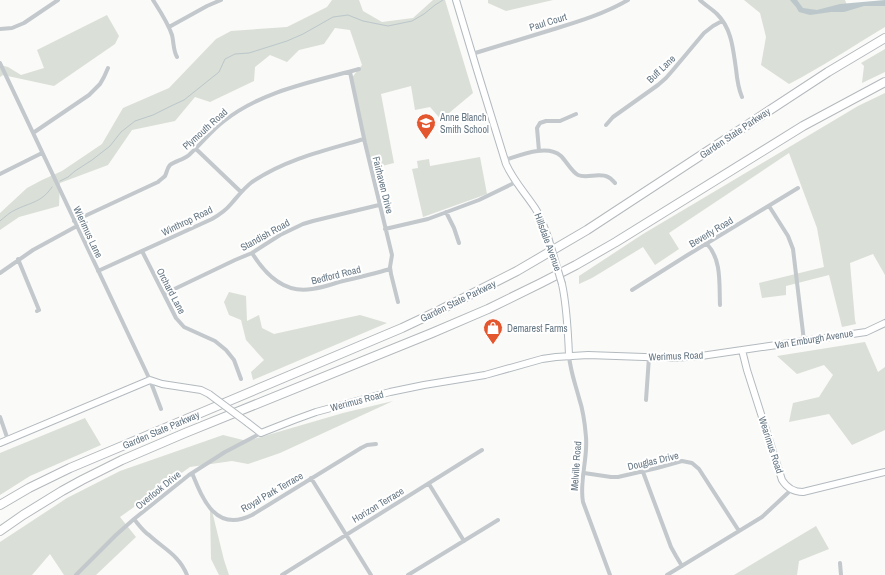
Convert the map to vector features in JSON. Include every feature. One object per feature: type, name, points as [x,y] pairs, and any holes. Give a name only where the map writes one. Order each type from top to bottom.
[{"type":"highway","name":"Garden State Parkway","points":[[0,505],[29,488],[70,468],[394,331],[495,283],[587,230],[821,76],[885,38]]},
{"type":"highway","name":"Garden State Parkway","points":[[0,531],[62,491],[102,469],[214,421],[432,333],[488,309],[541,283],[616,242],[803,126],[885,82]]},
{"type":"main road","name":"Hillsdale Avenue","points":[[456,0],[510,173],[540,216],[548,237],[562,284],[566,304],[569,355]]},
{"type":"main road","name":"Van Emburgh Avenue","points":[[742,350],[866,332],[885,323]]},
{"type":"main road","name":"Werimus Road","points":[[261,433],[316,412],[390,392],[485,375],[542,359],[569,355],[686,357],[742,350]]},
{"type":"main road","name":"Wearimus Road","points":[[742,350],[782,480],[791,490]]},
{"type":"main road","points":[[0,443],[150,380],[162,384],[201,390],[209,394],[261,433]]},
{"type":"main road","points":[[791,490],[803,492],[885,472]]},
{"type":"street","points":[[0,29],[12,28],[24,23],[58,0]]},
{"type":"street","points":[[153,0],[169,27],[174,43],[174,52],[177,57]]},
{"type":"street","points":[[169,27],[221,0]]},
{"type":"street","name":"Paul Court","points":[[472,54],[561,27],[598,14],[628,0]]},
{"type":"street","points":[[700,0],[716,13],[730,34],[739,89],[742,96]]},
{"type":"street","name":"Buff Lane","points":[[606,125],[612,118],[666,78],[704,33],[712,26],[722,21]]},
{"type":"street","name":"Wierimus Lane","points":[[0,62],[150,380],[161,409]]},
{"type":"street","points":[[33,133],[89,95],[100,84],[108,68]]},
{"type":"street","name":"Plymouth Road","points":[[74,221],[158,182],[165,176],[170,165],[184,158],[223,121],[254,102],[278,92],[359,69]]},
{"type":"street","name":"Fairhaven Drive","points":[[350,72],[364,139],[392,256],[390,270],[398,302]]},
{"type":"street","points":[[538,151],[537,128],[540,124],[546,121],[560,120],[576,114]]},
{"type":"street","name":"Winthrop Road","points":[[98,272],[212,219],[224,210],[246,186],[258,178],[292,161],[314,153],[364,139]]},
{"type":"street","points":[[195,148],[241,192]]},
{"type":"street","points":[[505,160],[538,151],[547,151],[559,154],[576,174],[608,177],[615,183]]},
{"type":"street","points":[[0,174],[42,153]]},
{"type":"street","points":[[385,229],[416,222],[446,212],[479,200],[516,182]]},
{"type":"street","name":"Beverly Road","points":[[632,290],[798,188]]},
{"type":"street","name":"Standish Road","points":[[164,294],[252,253],[280,235],[302,224],[380,205]]},
{"type":"street","points":[[769,206],[788,236],[793,249],[804,341]]},
{"type":"street","points":[[446,212],[459,243]]},
{"type":"street","points":[[0,273],[18,259],[77,226]]},
{"type":"street","points":[[706,244],[713,252],[718,264],[720,305]]},
{"type":"street","name":"Orchard Lane","points":[[142,251],[176,318],[184,327],[215,341],[226,350],[234,360],[241,379]]},
{"type":"street","name":"Bedford Road","points":[[252,253],[271,278],[285,286],[298,290],[312,289],[390,270]]},
{"type":"street","points":[[18,259],[39,310],[37,311]]},
{"type":"street","name":"Melville Road","points":[[569,355],[571,371],[581,406],[585,428],[586,449],[581,489],[583,502],[610,575]]},
{"type":"street","points":[[646,400],[649,357]]},
{"type":"street","points":[[0,417],[8,440]]},
{"type":"street","name":"Overlook Drive","points":[[76,575],[101,549],[134,519],[192,473],[225,452],[261,433]]},
{"type":"street","name":"Royal Park Terrace","points":[[192,473],[201,494],[212,511],[218,516],[234,520],[246,518],[252,515],[361,448],[367,445],[376,444]]},
{"type":"street","name":"Horizon Terrace","points":[[282,575],[482,450]]},
{"type":"street","name":"Douglas Drive","points":[[584,473],[618,477],[643,472],[682,461],[692,463],[699,469],[739,531]]},
{"type":"street","points":[[643,472],[671,548],[682,566]]},
{"type":"street","points":[[311,478],[371,575]]},
{"type":"street","points":[[429,484],[464,541]]},
{"type":"street","points":[[667,575],[762,517],[791,490]]},
{"type":"street","points":[[134,519],[149,536],[177,558],[187,575]]},
{"type":"street","points":[[408,575],[498,520]]},
{"type":"street","points":[[840,563],[841,575]]},
{"type":"shaded area","points":[[332,0],[359,0],[363,11],[382,22],[413,18],[433,0],[445,0],[473,93],[449,113],[444,123],[430,107],[415,110],[411,86],[381,94],[394,163],[370,169],[350,80],[362,65],[350,30],[335,28],[324,44],[299,50],[287,62],[270,55],[255,67],[254,81],[210,102],[195,97],[175,121],[132,130],[108,165],[60,183],[59,206],[19,217],[0,230],[0,213],[27,188],[62,171],[102,144],[123,108],[169,88],[216,39],[231,31],[287,27],[327,7]]},
{"type":"shaded area","points":[[488,0],[553,0],[506,11],[488,3]]},
{"type":"shaded area","points":[[744,0],[845,0],[847,5],[885,1],[885,27],[789,84],[761,65],[766,37],[760,13]]},
{"type":"shaded area","points":[[790,0],[797,0],[803,8],[817,10],[840,4],[885,0],[885,6],[864,6],[844,12],[810,15],[799,12]]},
{"type":"shaded area","points":[[107,15],[119,36],[115,44],[54,86],[3,75],[0,77],[0,65],[8,67],[21,75],[44,68],[37,50]]},
{"type":"shaded area","points":[[885,49],[885,72],[862,83],[864,66],[861,63]]},
{"type":"shaded area","points":[[885,93],[885,275],[873,254],[850,263],[856,324],[842,327],[829,275],[786,286],[786,295],[762,298],[759,283],[824,267],[817,228],[789,153],[669,233],[679,249],[655,265],[643,247],[592,278],[579,284],[579,276],[643,234],[858,106]]},
{"type":"shaded area","points":[[480,157],[487,194],[423,217],[412,169],[418,168],[417,161],[429,159],[430,166]]},
{"type":"shaded area","points":[[229,292],[246,296],[247,321],[259,315],[262,328],[274,334],[360,315],[387,323],[253,380],[251,372],[264,360],[246,340],[241,320],[229,315],[224,302]]},
{"type":"shaded area","points":[[865,342],[878,372],[885,367],[885,430],[852,445],[829,414],[789,422],[793,403],[819,397],[833,375],[824,365],[797,374],[777,356]]},
{"type":"shaded area","points":[[393,401],[280,453],[248,464],[232,461],[190,467],[120,517],[136,537],[96,575],[64,575],[50,554],[32,575],[0,575],[0,542],[67,498],[120,471],[223,435],[247,441],[343,413]]},
{"type":"shaded area","points":[[85,418],[101,445],[30,476],[0,495],[0,453]]},
{"type":"shaded area","points":[[210,509],[212,511],[229,575],[219,575],[211,559]]},
{"type":"shaded area","points":[[816,526],[829,549],[799,561],[797,575],[734,575]]},
{"type":"waterway","points":[[60,181],[68,177],[110,146],[121,132],[135,121],[153,115],[184,100],[219,72],[225,59],[235,54],[249,53],[287,41],[333,17],[348,15],[363,21],[388,26],[412,21],[443,0]]},
{"type":"waterway","points":[[0,221],[13,211],[40,199],[52,187]]},
{"type":"place","name":"Anne Blanch Smith School","points":[[426,140]]},
{"type":"place","name":"Demarest Farms","points":[[493,345]]}]
